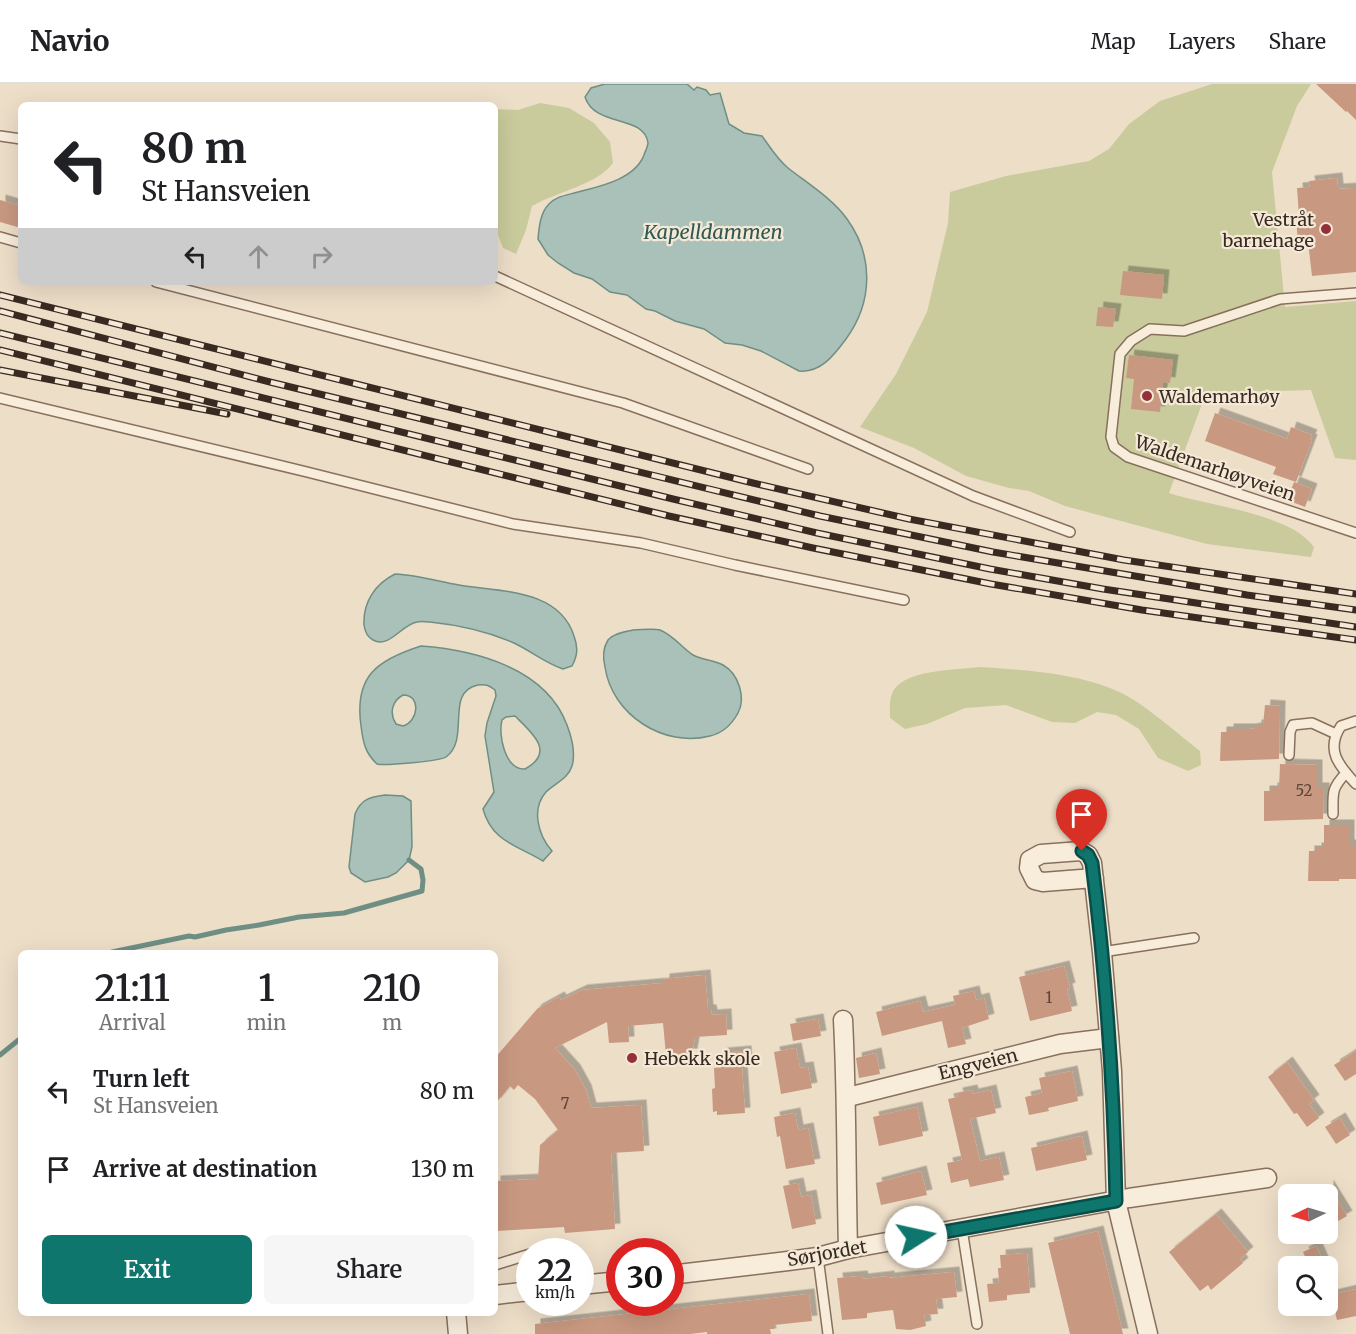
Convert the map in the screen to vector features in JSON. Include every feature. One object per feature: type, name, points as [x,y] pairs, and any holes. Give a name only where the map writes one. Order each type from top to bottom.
[{"type":"street","points":[[1094,878],[1115,1116],[1116,1201],[1148,1334]]},
{"type":"street","points":[[843,1020],[848,1097],[846,1124],[848,1250]]},
{"type":"street","name":"Engveien","points":[[848,1097],[1060,1044],[1109,1038]]},
{"type":"street","name":"Sørjordet","points":[[684,1273],[818,1257],[1116,1201],[1267,1178]]},
{"type":"street","points":[[498,1295],[516,1293]]},
{"type":"street","points":[[456,1316],[458,1334]]},
{"type":"lane","points":[[0,136],[18,139]]},
{"type":"lane","points":[[0,237],[18,242]]},
{"type":"lane","points":[[498,277],[963,491],[1070,532]]},
{"type":"lane","points":[[168,285],[623,403],[808,469]]},
{"type":"lane","name":"Waldemarhøyveien","points":[[1356,293],[1280,299],[1184,331],[1149,329],[1131,341],[1120,354],[1111,437],[1114,447],[1128,457],[1356,533]]},
{"type":"lane","points":[[0,398],[513,524],[641,543],[904,600]]},
{"type":"lane","points":[[1356,721],[1341,726],[1336,734],[1334,755],[1356,784]]},
{"type":"lane","points":[[1289,755],[1290,732],[1293,725],[1312,723],[1336,734]]},
{"type":"lane","points":[[1333,814],[1332,791],[1346,773]]},
{"type":"lane","points":[[1102,952],[1194,938]]},
{"type":"lane","points":[[962,1229],[977,1324]]},
{"type":"lane","points":[[818,1257],[828,1334]]},
{"type":"lane","points":[[498,1263],[516,1258]]},
{"type":"green space","points":[[1212,84],[1311,84],[1297,106],[1272,172],[1285,307],[1356,301],[1356,460],[1335,458],[1311,390],[1206,393],[1169,493],[1247,512],[1287,526],[1302,535],[1314,547],[1311,557],[1207,544],[1065,506],[1029,491],[966,476],[914,448],[860,427],[896,374],[927,312],[948,223],[950,192],[1006,176],[1089,161],[1109,149],[1129,124],[1160,101]]},
{"type":"green space","points":[[540,103],[569,108],[594,123],[610,142],[613,163],[606,171],[587,183],[532,206],[526,230],[516,254],[503,248],[498,235],[498,109],[518,110]]},
{"type":"green space","points":[[980,667],[1060,675],[1118,691],[1143,706],[1200,751],[1201,765],[1188,771],[1158,758],[1139,729],[1116,715],[1097,712],[1075,723],[1052,722],[1006,705],[965,708],[927,724],[905,729],[890,718],[892,694],[897,686],[906,680],[931,672]]},
{"type":"water","name":"Kapelldammen","points":[[605,84],[687,84],[694,90],[697,87],[706,90],[710,95],[720,93],[729,124],[744,133],[762,136],[784,164],[827,198],[847,219],[856,233],[866,263],[865,295],[855,325],[826,362],[814,369],[799,371],[761,351],[725,343],[704,329],[675,321],[646,309],[627,295],[610,292],[592,279],[574,273],[548,255],[538,239],[542,216],[549,204],[559,197],[618,180],[641,161],[648,143],[645,134],[638,128],[608,118],[590,107],[585,97],[591,88]]},
{"type":"water","points":[[395,574],[526,595],[541,601],[555,609],[566,620],[574,636],[577,651],[572,666],[563,669],[504,639],[441,623],[417,622],[390,639],[379,642],[373,640],[364,628],[368,601],[376,588]]},
{"type":"water","points":[[633,630],[660,630],[693,655],[719,663],[729,669],[737,680],[741,694],[738,713],[730,724],[719,733],[710,736],[675,737],[658,732],[629,713],[618,700],[610,684],[604,664],[604,654],[606,643],[610,638]]},
{"type":"water","points":[[421,646],[464,652],[485,658],[526,676],[543,689],[557,705],[569,730],[574,756],[568,774],[541,799],[538,822],[543,837],[552,851],[543,861],[499,836],[487,820],[483,809],[494,792],[485,736],[496,696],[495,690],[491,687],[478,685],[468,689],[462,697],[457,739],[453,749],[446,757],[424,762],[377,764],[370,756],[365,747],[361,726],[361,694],[365,682],[381,664]],"holes":[[[403,695],[413,699],[416,709],[412,719],[403,726],[396,724],[392,712],[394,704]],[[515,716],[534,736],[540,749],[539,756],[534,763],[525,769],[512,764],[502,742],[502,720]]]},
{"type":"water","points":[[385,795],[403,796],[411,801],[412,847],[409,860],[396,873],[365,882],[351,873],[349,867],[355,814],[360,805],[367,800]]},
{"type":"building","points":[[1316,84],[1356,84],[1356,120],[1346,112]]},
{"type":"building","name":"Vestråt barnehage","points":[[1337,178],[1338,189],[1356,188],[1356,272],[1312,276],[1308,242],[1298,243],[1297,188],[1310,187],[1309,181]]},
{"type":"building","points":[[0,200],[18,205],[18,227],[0,222]]},
{"type":"building","points":[[1123,271],[1164,275],[1162,299],[1120,295]]},
{"type":"building","points":[[1098,307],[1116,309],[1113,327],[1096,326]]},
{"type":"building","name":"Waldemarhøy","points":[[1129,355],[1173,360],[1170,383],[1163,382],[1160,412],[1131,409],[1134,379],[1126,378]]},
{"type":"building","points":[[1215,413],[1287,439],[1291,427],[1312,435],[1296,482],[1273,474],[1276,467],[1205,441]]},
{"type":"building","points":[[1294,482],[1312,489],[1305,507],[1287,500]]},
{"type":"building","points":[[1265,705],[1280,706],[1279,759],[1220,761],[1221,732],[1228,732],[1228,729],[1256,728],[1256,725],[1263,725]]},
{"type":"building","points":[[1280,764],[1317,765],[1317,788],[1324,788],[1323,819],[1264,821],[1264,791],[1279,788]]},
{"type":"building","points":[[1324,825],[1349,825],[1349,845],[1356,845],[1356,879],[1308,881],[1309,851],[1324,848]]},
{"type":"building","points":[[1064,966],[1070,988],[1067,989],[1072,1011],[1030,1021],[1019,977]]},
{"type":"building","points":[[705,975],[708,1010],[711,1010],[712,1015],[726,1014],[727,1035],[695,1037],[692,1054],[666,1055],[663,1023],[628,1026],[629,1042],[609,1043],[607,1022],[555,1048],[575,1070],[586,1090],[591,1108],[641,1105],[644,1151],[611,1153],[615,1229],[565,1233],[564,1227],[498,1231],[498,1181],[538,1179],[540,1145],[558,1130],[535,1099],[518,1085],[514,1090],[510,1086],[498,1100],[498,1054],[537,1009],[559,997],[561,1000],[582,990],[664,983],[664,979]]},
{"type":"building","points":[[974,991],[976,1000],[984,998],[989,1019],[962,1028],[966,1044],[948,1048],[942,1021],[882,1036],[876,1012],[920,1001],[923,1012],[955,1005],[953,996]]},
{"type":"building","points":[[818,1019],[821,1036],[793,1041],[790,1024]]},
{"type":"building","points":[[796,1048],[800,1068],[808,1067],[812,1088],[781,1094],[774,1052]]},
{"type":"building","points":[[746,1051],[747,1068],[742,1068],[745,1113],[717,1115],[717,1111],[713,1112],[714,1068],[723,1067],[722,1053]]},
{"type":"building","points":[[1356,1051],[1356,1074],[1345,1081],[1334,1065]]},
{"type":"building","points":[[876,1053],[880,1074],[859,1078],[856,1058]]},
{"type":"building","points":[[1287,1062],[1314,1100],[1309,1104],[1319,1118],[1307,1127],[1297,1113],[1294,1114],[1268,1077]]},
{"type":"building","points":[[1072,1071],[1078,1101],[1029,1115],[1025,1097],[1042,1093],[1039,1078]]},
{"type":"building","points":[[972,1090],[973,1094],[991,1090],[996,1113],[970,1119],[980,1161],[999,1157],[1004,1180],[970,1187],[968,1179],[951,1183],[947,1163],[962,1160],[948,1099],[958,1097],[957,1093]]},
{"type":"building","points":[[917,1107],[923,1136],[879,1146],[873,1117]]},
{"type":"building","points":[[795,1113],[798,1130],[808,1128],[815,1164],[786,1169],[774,1117]]},
{"type":"building","points":[[1340,1118],[1350,1135],[1336,1144],[1325,1127]]},
{"type":"building","points":[[1082,1136],[1087,1160],[1036,1171],[1031,1148]]},
{"type":"building","points":[[921,1171],[927,1195],[881,1205],[876,1183]]},
{"type":"building","points":[[798,1183],[801,1197],[811,1195],[816,1224],[792,1229],[783,1186]]},
{"type":"building","points":[[1338,1201],[1347,1216],[1338,1221]]},
{"type":"building","points":[[1216,1214],[1248,1252],[1240,1259],[1243,1263],[1211,1290],[1208,1285],[1200,1291],[1169,1252]]},
{"type":"building","points":[[1098,1231],[1123,1334],[1070,1334],[1048,1243]]},
{"type":"building","points":[[1316,1246],[1320,1256],[1305,1256],[1303,1252]]},
{"type":"building","points":[[1027,1253],[1030,1293],[1007,1295],[1007,1300],[989,1302],[987,1284],[999,1283],[1000,1255]]},
{"type":"building","points":[[954,1272],[957,1297],[936,1299],[938,1314],[924,1315],[926,1326],[910,1330],[896,1329],[893,1310],[867,1313],[867,1318],[842,1320],[837,1278],[862,1276],[863,1279],[889,1276],[889,1278]]},
{"type":"building","points":[[1356,1289],[1356,1316],[1337,1320],[1338,1293]]},
{"type":"building","points":[[809,1294],[812,1321],[774,1325],[774,1329],[770,1329],[771,1334],[707,1334],[707,1332],[690,1334],[535,1334],[535,1324],[608,1316],[684,1316],[684,1308]]},
{"type":"waterway","points":[[122,950],[299,917],[344,913],[422,891],[421,869],[409,860]]},
{"type":"waterway","points":[[0,1055],[18,1040]]},
{"type":"railway","points":[[0,295],[753,483],[909,519],[1124,560],[1356,594]]},
{"type":"railway","points":[[0,311],[270,382],[820,516],[993,552],[1247,595],[1356,610]]},
{"type":"railway","points":[[0,333],[817,533],[990,569],[1103,589],[1356,627]]},
{"type":"railway","points":[[0,350],[669,516],[813,548],[991,584],[1142,610],[1356,640]]},
{"type":"railway","points":[[0,370],[227,414]]},
{"type":"place","name":"Vestråt barnehage","points":[[1326,229]]},
{"type":"place","name":"Waldemarhøy","points":[[1147,396]]},
{"type":"place","name":"Hebekk skole","points":[[632,1058]]},
{"type":"route","points":[[916,1237],[1116,1201],[1115,1116],[1102,952],[1092,863],[1088,855],[1082,851]]}]
